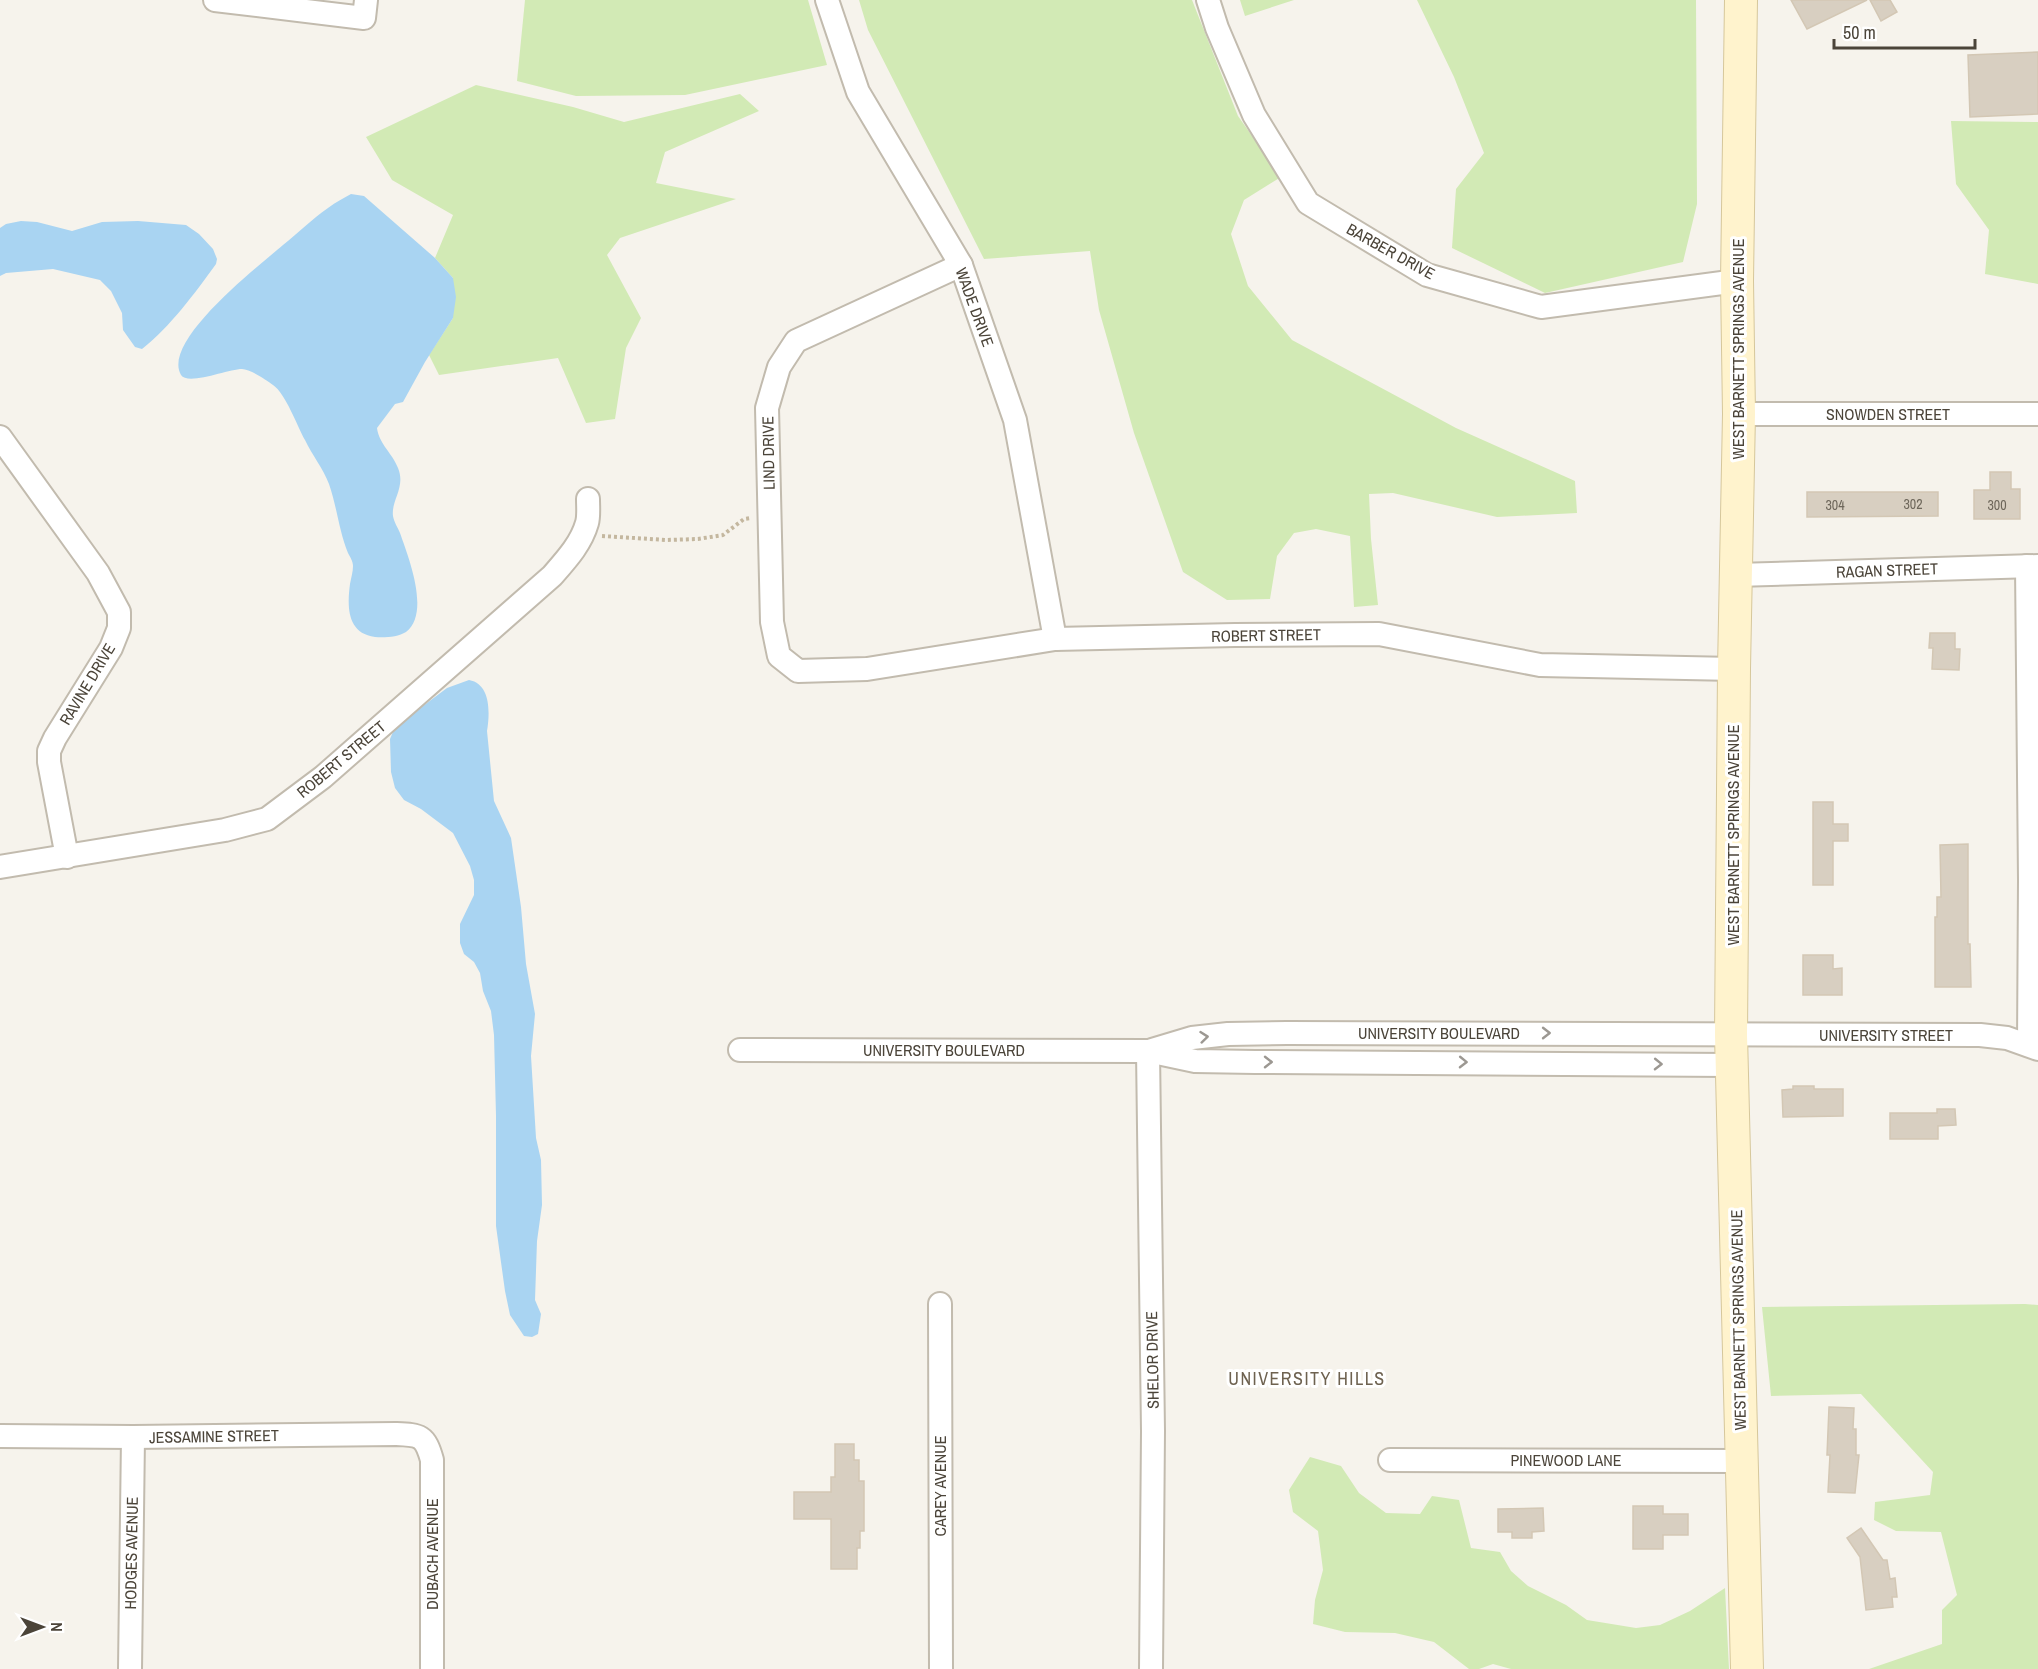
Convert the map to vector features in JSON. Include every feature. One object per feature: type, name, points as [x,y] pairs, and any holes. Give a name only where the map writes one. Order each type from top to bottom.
[{"type":"street","points":[[214,0],[364,18],[366,0]]},
{"type":"street","name":"WADE DRIVE","points":[[827,0],[858,92],[961,265],[1015,420],[1055,639]]},
{"type":"street","name":"BARBER DRIVE","points":[[1208,0],[1254,115],[1308,203],[1427,274],[1541,307],[1737,281]]},
{"type":"street","name":"WEST BARNETT SPRINGS AVENUE","points":[[1741,0],[1737,281],[1739,414],[1731,1050],[1747,1669]]},
{"type":"street","name":"LIND DRIVE","points":[[798,671],[779,656],[772,622],[767,408],[779,367],[796,341],[961,265]]},
{"type":"street","name":"SNOWDEN STREET","points":[[1739,414],[2038,414]]},
{"type":"street","name":"RAVINE DRIVE","points":[[0,437],[98,573],[119,612],[119,628],[111,648],[49,751],[49,762],[67,856]]},
{"type":"street","name":"ROBERT STREET","points":[[0,867],[225,830],[267,819],[323,777],[552,576],[572,553],[580,538],[587,522],[588,499]]},
{"type":"street","points":[[2033,566],[2030,880],[2034,1047]]},
{"type":"street","name":"RAGAN STREET","points":[[1736,575],[2033,566]]},
{"type":"street","name":"ROBERT STREET","points":[[798,671],[867,669],[1055,639],[1234,634],[1379,634],[1540,665],[1734,669]]},
{"type":"street","name":"UNIVERSITY BOULEVARD","points":[[1148,1051],[1192,1038],[1228,1034],[1703,1033],[1731,1050]]},
{"type":"street","name":"UNIVERSITY STREET","points":[[1731,1050],[1980,1035],[1998,1036],[2034,1047]]},
{"type":"street","name":"UNIVERSITY BOULEVARD","points":[[740,1050],[1148,1051],[1195,1061],[1255,1062],[1731,1050]]},
{"type":"street","name":"SHELOR DRIVE","points":[[1148,1051],[1153,1431],[1151,1669]]},
{"type":"street","name":"CAREY AVENUE","points":[[940,1304],[941,1669]]},
{"type":"street","name":"JESSAMINE STREET","points":[[0,1436],[396,1434],[420,1436],[426,1441]]},
{"type":"street","name":"HODGES AVENUE","points":[[130,1669],[133,1437]]},
{"type":"street","name":"DUBACH AVENUE","points":[[426,1441],[433,1472],[432,1669]]},
{"type":"street","name":"PINEWOOD LANE","points":[[1390,1460],[1741,1461]]},
{"type":"path","points":[[580,538],[608,536],[666,540],[698,539],[723,535],[744,519],[769,519]]},
{"type":"green space","points":[[525,0],[808,0],[827,65],[685,95],[576,96],[517,81]]},
{"type":"green space","points":[[859,0],[1192,0],[1238,116],[1281,177],[1244,200],[1231,234],[1248,286],[1292,340],[1456,428],[1575,481],[1577,513],[1497,517],[1393,493],[1369,494],[1378,605],[1354,607],[1350,536],[1316,529],[1294,533],[1277,556],[1270,599],[1227,600],[1183,572],[1134,433],[1099,310],[1090,251],[984,259],[868,30]]},
{"type":"green space","points":[[1240,0],[1294,0],[1245,16]]},
{"type":"green space","points":[[1417,0],[1696,0],[1697,204],[1683,262],[1545,293],[1452,248],[1456,189],[1484,153],[1454,77]]},
{"type":"green space","points":[[476,85],[573,107],[624,122],[740,94],[759,111],[665,152],[656,183],[736,199],[620,238],[607,255],[641,318],[626,348],[615,419],[586,423],[558,358],[439,375],[429,355],[453,318],[453,278],[435,258],[453,215],[392,180],[366,137]]},
{"type":"green space","points":[[1951,121],[2038,122],[2038,284],[1985,274],[1989,230],[1956,184]]},
{"type":"green space","points":[[2038,1305],[2038,1669],[1869,1669],[1942,1644],[1942,1610],[1957,1595],[1941,1532],[1896,1531],[1874,1520],[1875,1502],[1930,1495],[1933,1472],[1861,1394],[1771,1396],[1762,1307]]},
{"type":"green space","points":[[1310,1457],[1341,1466],[1359,1493],[1386,1513],[1420,1514],[1432,1496],[1459,1500],[1471,1548],[1500,1552],[1511,1571],[1528,1586],[1566,1605],[1587,1620],[1636,1628],[1660,1625],[1690,1611],[1725,1588],[1729,1669],[1511,1669],[1493,1664],[1479,1669],[1469,1669],[1434,1642],[1395,1633],[1345,1632],[1313,1624],[1315,1600],[1323,1570],[1318,1531],[1293,1512],[1289,1490]]},
{"type":"water","points":[[351,194],[364,196],[435,258],[453,278],[456,297],[453,318],[403,402],[395,404],[377,428],[380,439],[396,463],[400,475],[393,516],[412,569],[417,598],[417,612],[413,623],[406,632],[387,637],[366,635],[354,625],[349,610],[353,564],[342,536],[332,493],[324,472],[278,389],[245,369],[200,378],[185,378],[181,375],[179,360],[185,343],[198,324],[235,286],[316,217]]},
{"type":"water","points":[[21,221],[37,222],[72,231],[102,222],[138,221],[186,225],[199,234],[213,249],[217,259],[216,264],[172,320],[142,349],[135,347],[123,330],[122,313],[111,291],[100,280],[53,269],[6,273],[0,276],[0,228],[6,224]]},
{"type":"water","points":[[469,680],[482,687],[487,700],[489,716],[487,731],[494,801],[511,838],[526,964],[535,1014],[531,1056],[536,1138],[541,1160],[542,1205],[537,1241],[535,1300],[541,1314],[538,1334],[532,1337],[524,1336],[510,1315],[505,1291],[496,1226],[496,1116],[494,1035],[491,1011],[483,991],[480,973],[474,962],[464,954],[460,943],[460,924],[474,895],[474,880],[470,866],[453,833],[421,809],[404,800],[395,788],[391,772],[390,739],[395,727],[447,688]]},
{"type":"building","points":[[1791,0],[1867,0],[1807,29]]},
{"type":"building","points":[[1870,0],[1890,0],[1897,12],[1881,21]]},
{"type":"building","points":[[2038,52],[2038,114],[1970,117],[1968,55]]},
{"type":"building","points":[[1990,472],[2011,472],[2011,489],[2020,489],[2020,519],[1974,519],[1974,490],[1990,490]]},
{"type":"building","points":[[1807,492],[1938,492],[1938,516],[1807,517]]},
{"type":"building","points":[[1930,633],[1955,633],[1955,649],[1960,649],[1959,670],[1932,669],[1933,648],[1929,648]]},
{"type":"building","points":[[1813,802],[1833,802],[1833,824],[1848,824],[1848,841],[1833,841],[1833,885],[1813,885]]},
{"type":"building","points":[[1968,844],[1968,944],[1970,944],[1971,987],[1935,987],[1935,917],[1937,917],[1937,897],[1941,897],[1940,845]]},
{"type":"building","points":[[1803,955],[1833,955],[1833,969],[1842,968],[1842,995],[1803,995]]},
{"type":"building","points":[[1793,1086],[1843,1089],[1843,1116],[1783,1117],[1782,1090],[1793,1089]]},
{"type":"building","points":[[1937,1109],[1955,1109],[1956,1125],[1938,1126],[1938,1139],[1890,1139],[1890,1113],[1937,1113]]},
{"type":"building","points":[[1829,1407],[1854,1408],[1853,1429],[1856,1429],[1856,1455],[1859,1455],[1855,1493],[1828,1492]]},
{"type":"building","points":[[835,1444],[854,1444],[854,1460],[859,1460],[859,1481],[864,1481],[864,1531],[860,1531],[857,1569],[831,1569],[831,1519],[794,1519],[794,1492],[831,1492],[831,1477],[835,1477]]},
{"type":"building","points":[[1633,1506],[1663,1506],[1663,1514],[1688,1514],[1688,1535],[1663,1535],[1663,1549],[1633,1549]]},
{"type":"building","points":[[1543,1508],[1544,1531],[1532,1532],[1532,1538],[1512,1538],[1512,1532],[1498,1532],[1498,1509]]},
{"type":"building","points":[[1861,1528],[1883,1560],[1887,1560],[1890,1579],[1895,1578],[1897,1597],[1892,1597],[1893,1607],[1866,1610],[1860,1557],[1847,1538]]},
{"type":"district","name":"UNIVERSITY HILLS","points":[[1307,1379]]}]
